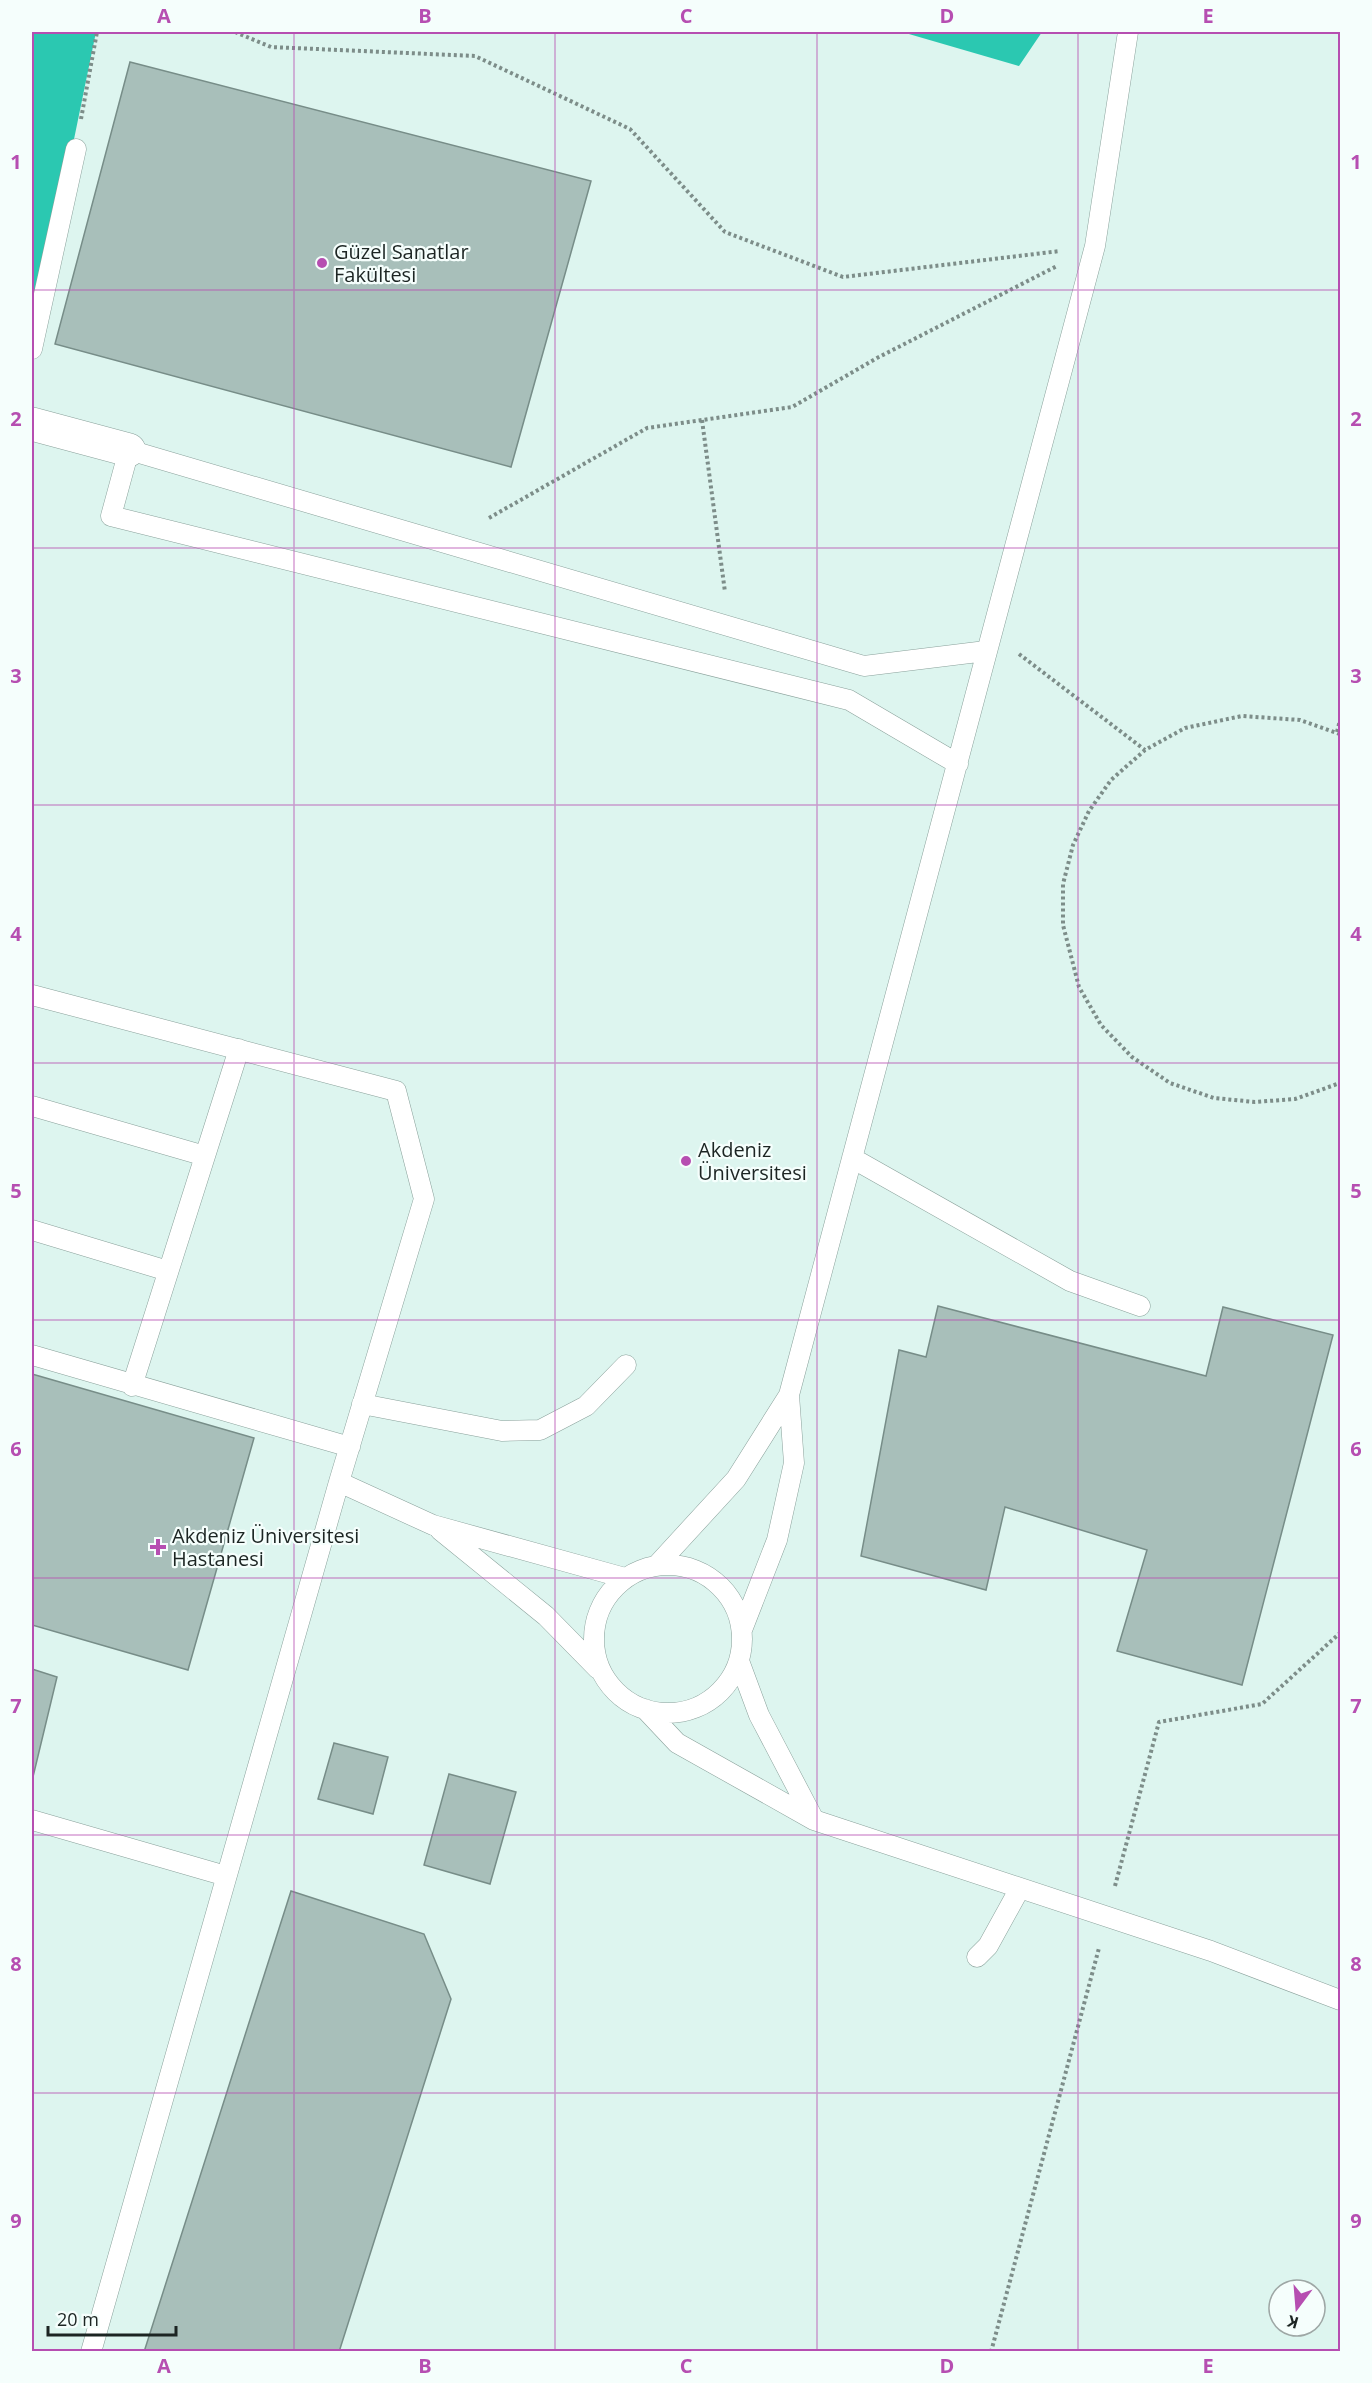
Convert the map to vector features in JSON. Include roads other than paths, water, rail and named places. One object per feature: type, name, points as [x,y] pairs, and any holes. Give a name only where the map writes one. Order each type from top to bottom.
[{"type":"street","points":[[32,424],[129,450]]},
{"type":"lane","points":[[658,1564],[736,1479],[789,1395],[1095,246],[1128,32]]},
{"type":"lane","points":[[32,349],[76,149]]},
{"type":"lane","points":[[958,764],[849,700],[111,516],[129,450],[864,666],[986,651]]},
{"type":"lane","points":[[32,995],[396,1091],[424,1199],[339,1482],[91,2352]]},
{"type":"lane","points":[[132,1386],[239,1049]]},
{"type":"lane","points":[[32,1106],[205,1156]]},
{"type":"lane","points":[[852,1158],[1070,1281],[1140,1306]]},
{"type":"lane","points":[[32,1230],[168,1271]]},
{"type":"lane","points":[[32,1355],[132,1386],[350,1447]]},
{"type":"lane","points":[[362,1404],[502,1431],[540,1430],[586,1406],[626,1365]]},
{"type":"lane","points":[[742,1630],[777,1540],[794,1463],[789,1395]]},
{"type":"lane","points":[[339,1482],[433,1525],[625,1578]]},
{"type":"lane","points":[[433,1525],[546,1616],[600,1671],[612,1688],[627,1701],[645,1709],[668,1713],[691,1709],[712,1699],[729,1682],[739,1661],[742,1646],[742,1630],[736,1608],[723,1588],[704,1574],[682,1565],[658,1564],[641,1569],[625,1578],[610,1592],[599,1610],[594,1630],[594,1651],[600,1671]]},
{"type":"lane","points":[[739,1661],[759,1715],[814,1820]]},
{"type":"lane","points":[[645,1709],[677,1743],[814,1820],[1210,1951],[1341,2000]]},
{"type":"lane","points":[[32,1820],[226,1876]]},
{"type":"lane","points":[[977,1957],[988,1946],[1020,1888]]},
{"type":"place","name":"Güzel Sanatlar Fakültesi","points":[[322,263]]},
{"type":"place","name":"Akdeniz Üniversitesi","points":[[686,1161]]},
{"type":"place","name":"Akdeniz Üniversitesi Hastanesi","points":[[158,1547]]}]
